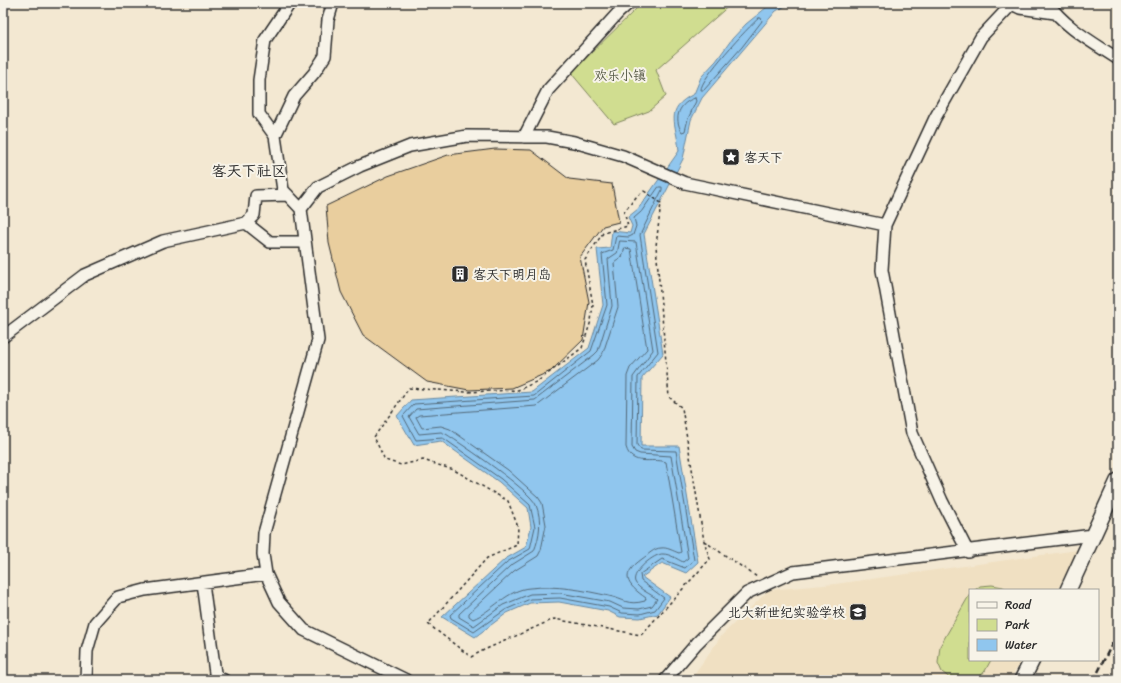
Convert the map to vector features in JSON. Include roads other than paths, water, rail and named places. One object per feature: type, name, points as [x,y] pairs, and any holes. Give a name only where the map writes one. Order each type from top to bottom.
[{"type":"street","points":[[290,3],[266,40],[259,80],[259,114],[275,136],[283,190],[301,209],[304,242],[318,340],[264,533],[263,554],[266,574],[279,602],[304,630],[406,680]]},
{"type":"street","points":[[275,136],[294,96],[314,73],[325,56],[328,20],[333,3]]},
{"type":"street","points":[[524,137],[548,90],[613,18],[629,3]]},
{"type":"street","points":[[1048,3],[1055,13],[1089,40],[1118,59]]},
{"type":"street","points":[[968,552],[942,501],[912,433],[882,270],[885,225],[935,118],[981,37],[1010,4],[1020,8],[1055,13]]},
{"type":"street","points":[[301,209],[318,187],[360,166],[410,146],[467,136],[547,137],[574,142],[623,156],[685,183],[885,225]]},
{"type":"street","points":[[3,337],[85,275],[163,240],[246,223],[254,215],[256,196],[288,196]]},
{"type":"street","points":[[246,223],[270,242],[304,242]]},
{"type":"street","points":[[1068,589],[1118,480]]},
{"type":"street","points":[[665,680],[697,643],[747,593],[793,572],[968,552],[1093,535]]},
{"type":"street","points":[[86,680],[87,651],[95,623],[118,597],[145,590],[266,574]]},
{"type":"street","points":[[203,583],[215,673],[219,678],[224,680]]},
{"type":"street","points":[[1022,680],[1032,661]]},
{"type":"water","points":[[772,3],[791,3],[776,11],[702,98],[691,120],[683,159],[644,234],[663,354],[642,378],[641,446],[679,446],[698,562],[686,573],[662,563],[642,577],[670,597],[658,614],[640,618],[620,617],[608,611],[559,602],[530,603],[507,613],[475,637],[442,617],[505,559],[526,547],[531,527],[528,508],[499,482],[441,441],[414,445],[397,416],[411,400],[532,392],[589,348],[603,305],[597,249],[610,248],[612,231],[630,233],[632,226],[628,217],[638,209],[679,151],[674,118],[678,105],[694,94],[701,77],[716,61],[732,39],[746,24]]},
{"type":"railway","points":[[1094,680],[1118,632]]},
{"type":"place","name":"客天下","points":[[731,157]]},
{"type":"place","name":"客天下明月岛","points":[[460,274]]},
{"type":"place","name":"北大新世纪实验学校","points":[[858,612]]},
{"type":"district","name":"客天下社区","points":[[249,171]]},
{"type":"park label","name":"欢乐小镇","points":[[620,75]]}]
